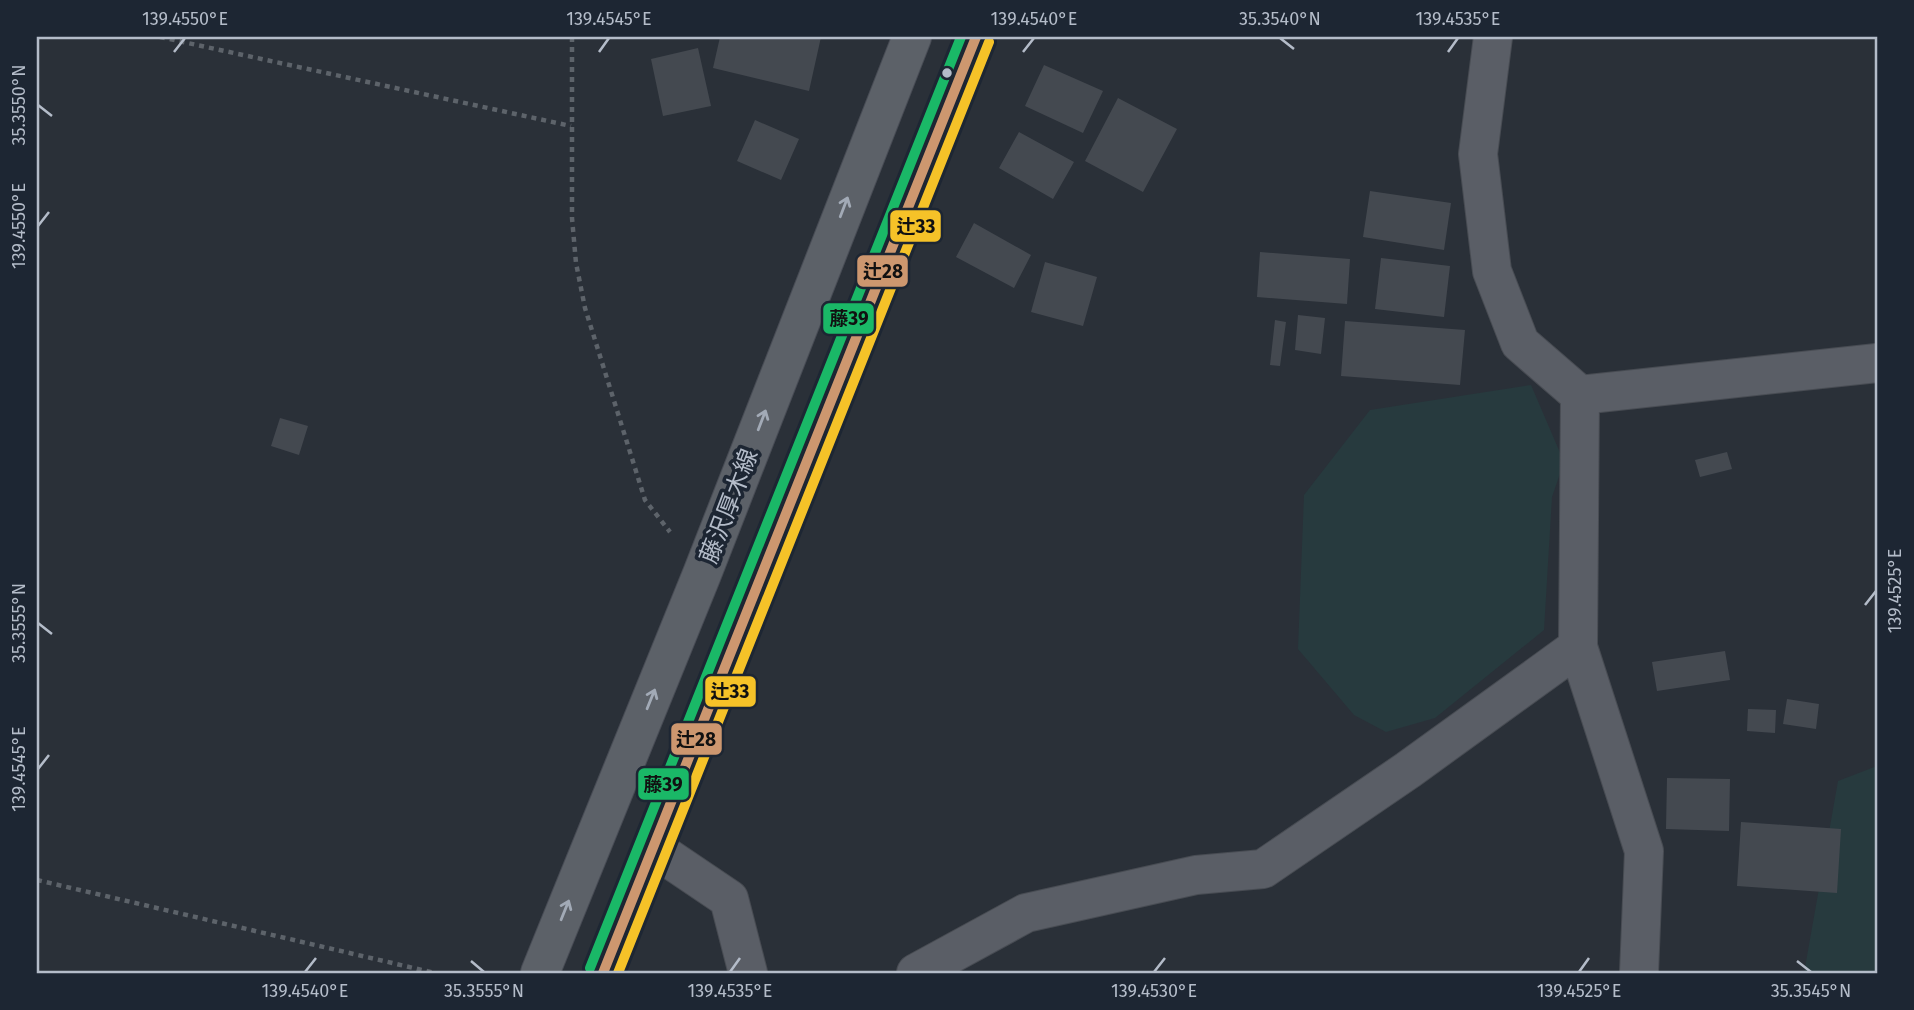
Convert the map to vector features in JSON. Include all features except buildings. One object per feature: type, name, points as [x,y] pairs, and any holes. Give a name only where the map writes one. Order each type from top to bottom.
[{"type":"main road","name":"藤沢厚木線","points":[[540,973],[702,574],[912,37]]},
{"type":"main road","points":[[603,973],[976,37]]},
{"type":"street","points":[[1493,37],[1478,154],[1492,271],[1520,343],[1580,396],[1877,363]]},
{"type":"street","points":[[1580,396],[1578,647],[1644,851],[1639,973]]},
{"type":"street","points":[[916,973],[1026,913],[1196,874],[1263,869],[1408,770],[1578,647]]},
{"type":"street","points":[[652,847],[730,899],[748,973]]},
{"type":"path","points":[[160,37],[571,126]]},
{"type":"path","points":[[572,37],[572,218],[585,308],[645,500],[702,574]]},
{"type":"path","points":[[37,880],[435,973]]},
{"type":"green space","points":[[1531,385],[1564,462],[1552,497],[1544,630],[1435,718],[1386,732],[1354,715],[1298,649],[1304,495],[1370,410]]},
{"type":"green space","points":[[1877,766],[1877,973],[1804,973],[1838,781]]},
{"type":"transit line","name":"藤39","points":[[590,968],[961,37]]},
{"type":"transit line","name":"辻28","points":[[603,973],[976,37]]},
{"type":"transit line","name":"辻33","points":[[618,973],[989,42]]}]
